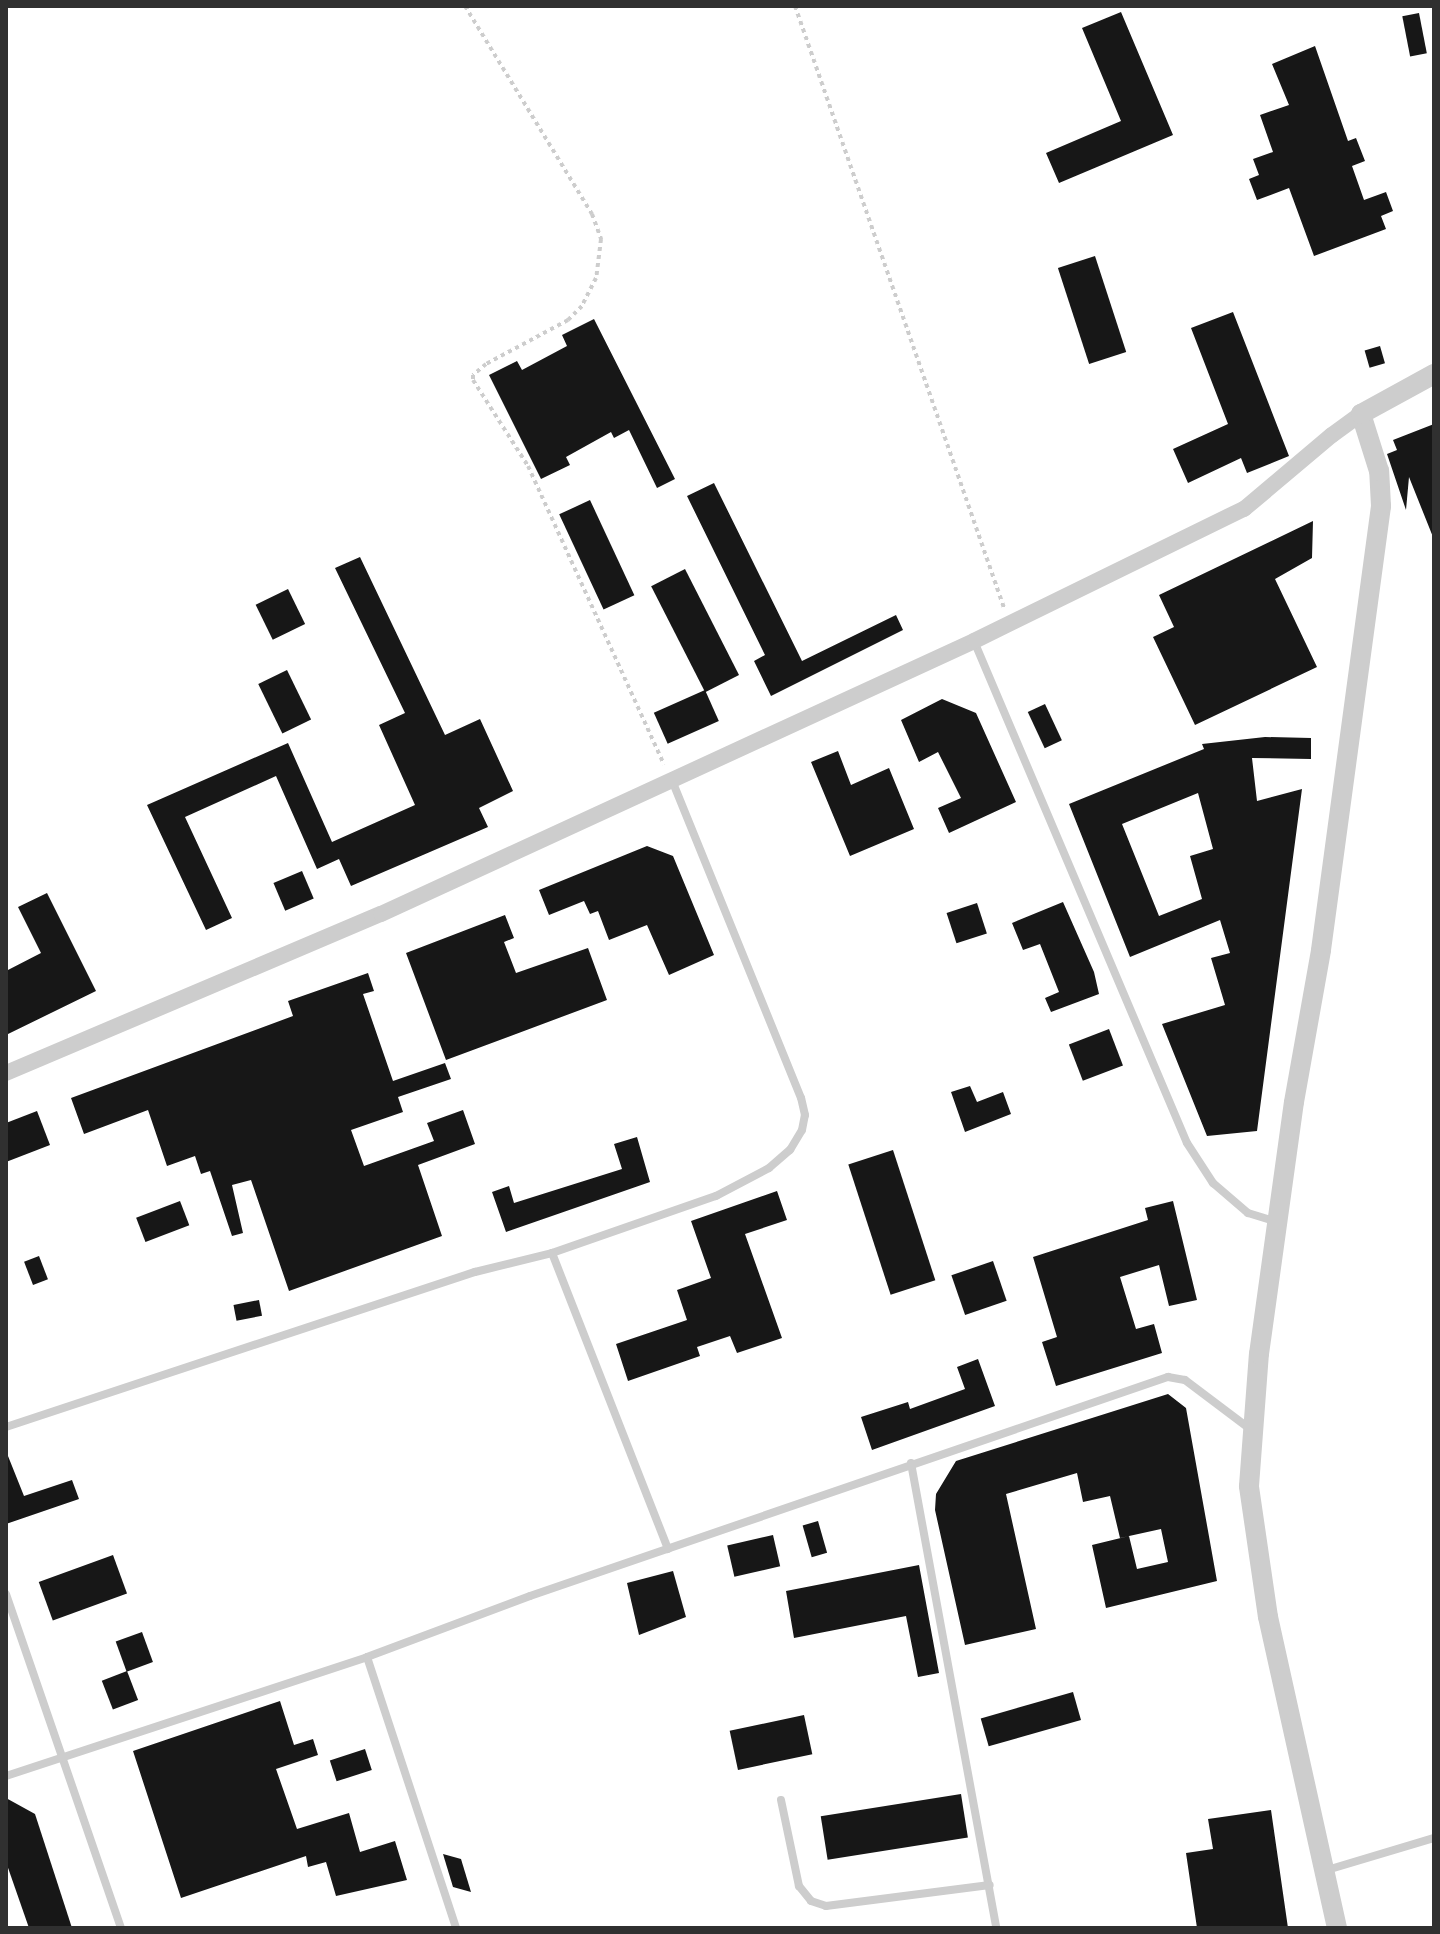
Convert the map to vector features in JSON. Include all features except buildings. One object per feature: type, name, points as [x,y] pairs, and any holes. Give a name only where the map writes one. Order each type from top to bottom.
[{"type":"street","points":[[6,1073],[381,914],[974,641],[1244,509],[1361,414],[1434,374]]},
{"type":"street","points":[[1337,1928],[1327,1870],[1268,1617],[1249,1486],[1259,1354],[1294,1102],[1321,950],[1381,506],[1375,457],[1361,414]]},
{"type":"lane","points":[[974,641],[1187,1143],[1213,1183],[1248,1213],[1278,1222]]},
{"type":"lane","points":[[6,1427],[475,1272],[552,1253],[716,1196],[748,1181],[790,1150],[802,1130],[805,1115],[801,1098],[672,780]]},
{"type":"lane","points":[[552,1253],[668,1549]]},
{"type":"lane","points":[[6,1776],[367,1657],[911,1463],[1168,1377],[1185,1380],[1254,1432]]},
{"type":"lane","points":[[911,1463],[996,1928]]},
{"type":"lane","points":[[6,1594],[121,1928]]},
{"type":"lane","points":[[367,1657],[456,1928]]},
{"type":"lane","points":[[781,1800],[799,1886],[811,1901],[826,1906],[990,1885]]},
{"type":"lane","points":[[1327,1870],[1434,1838]]},
{"type":"path","points":[[465,6],[592,214],[601,239],[596,278],[582,306],[568,320],[486,364],[473,375],[473,380],[528,466],[672,780]]},
{"type":"path","points":[[795,6],[1009,624]]}]
